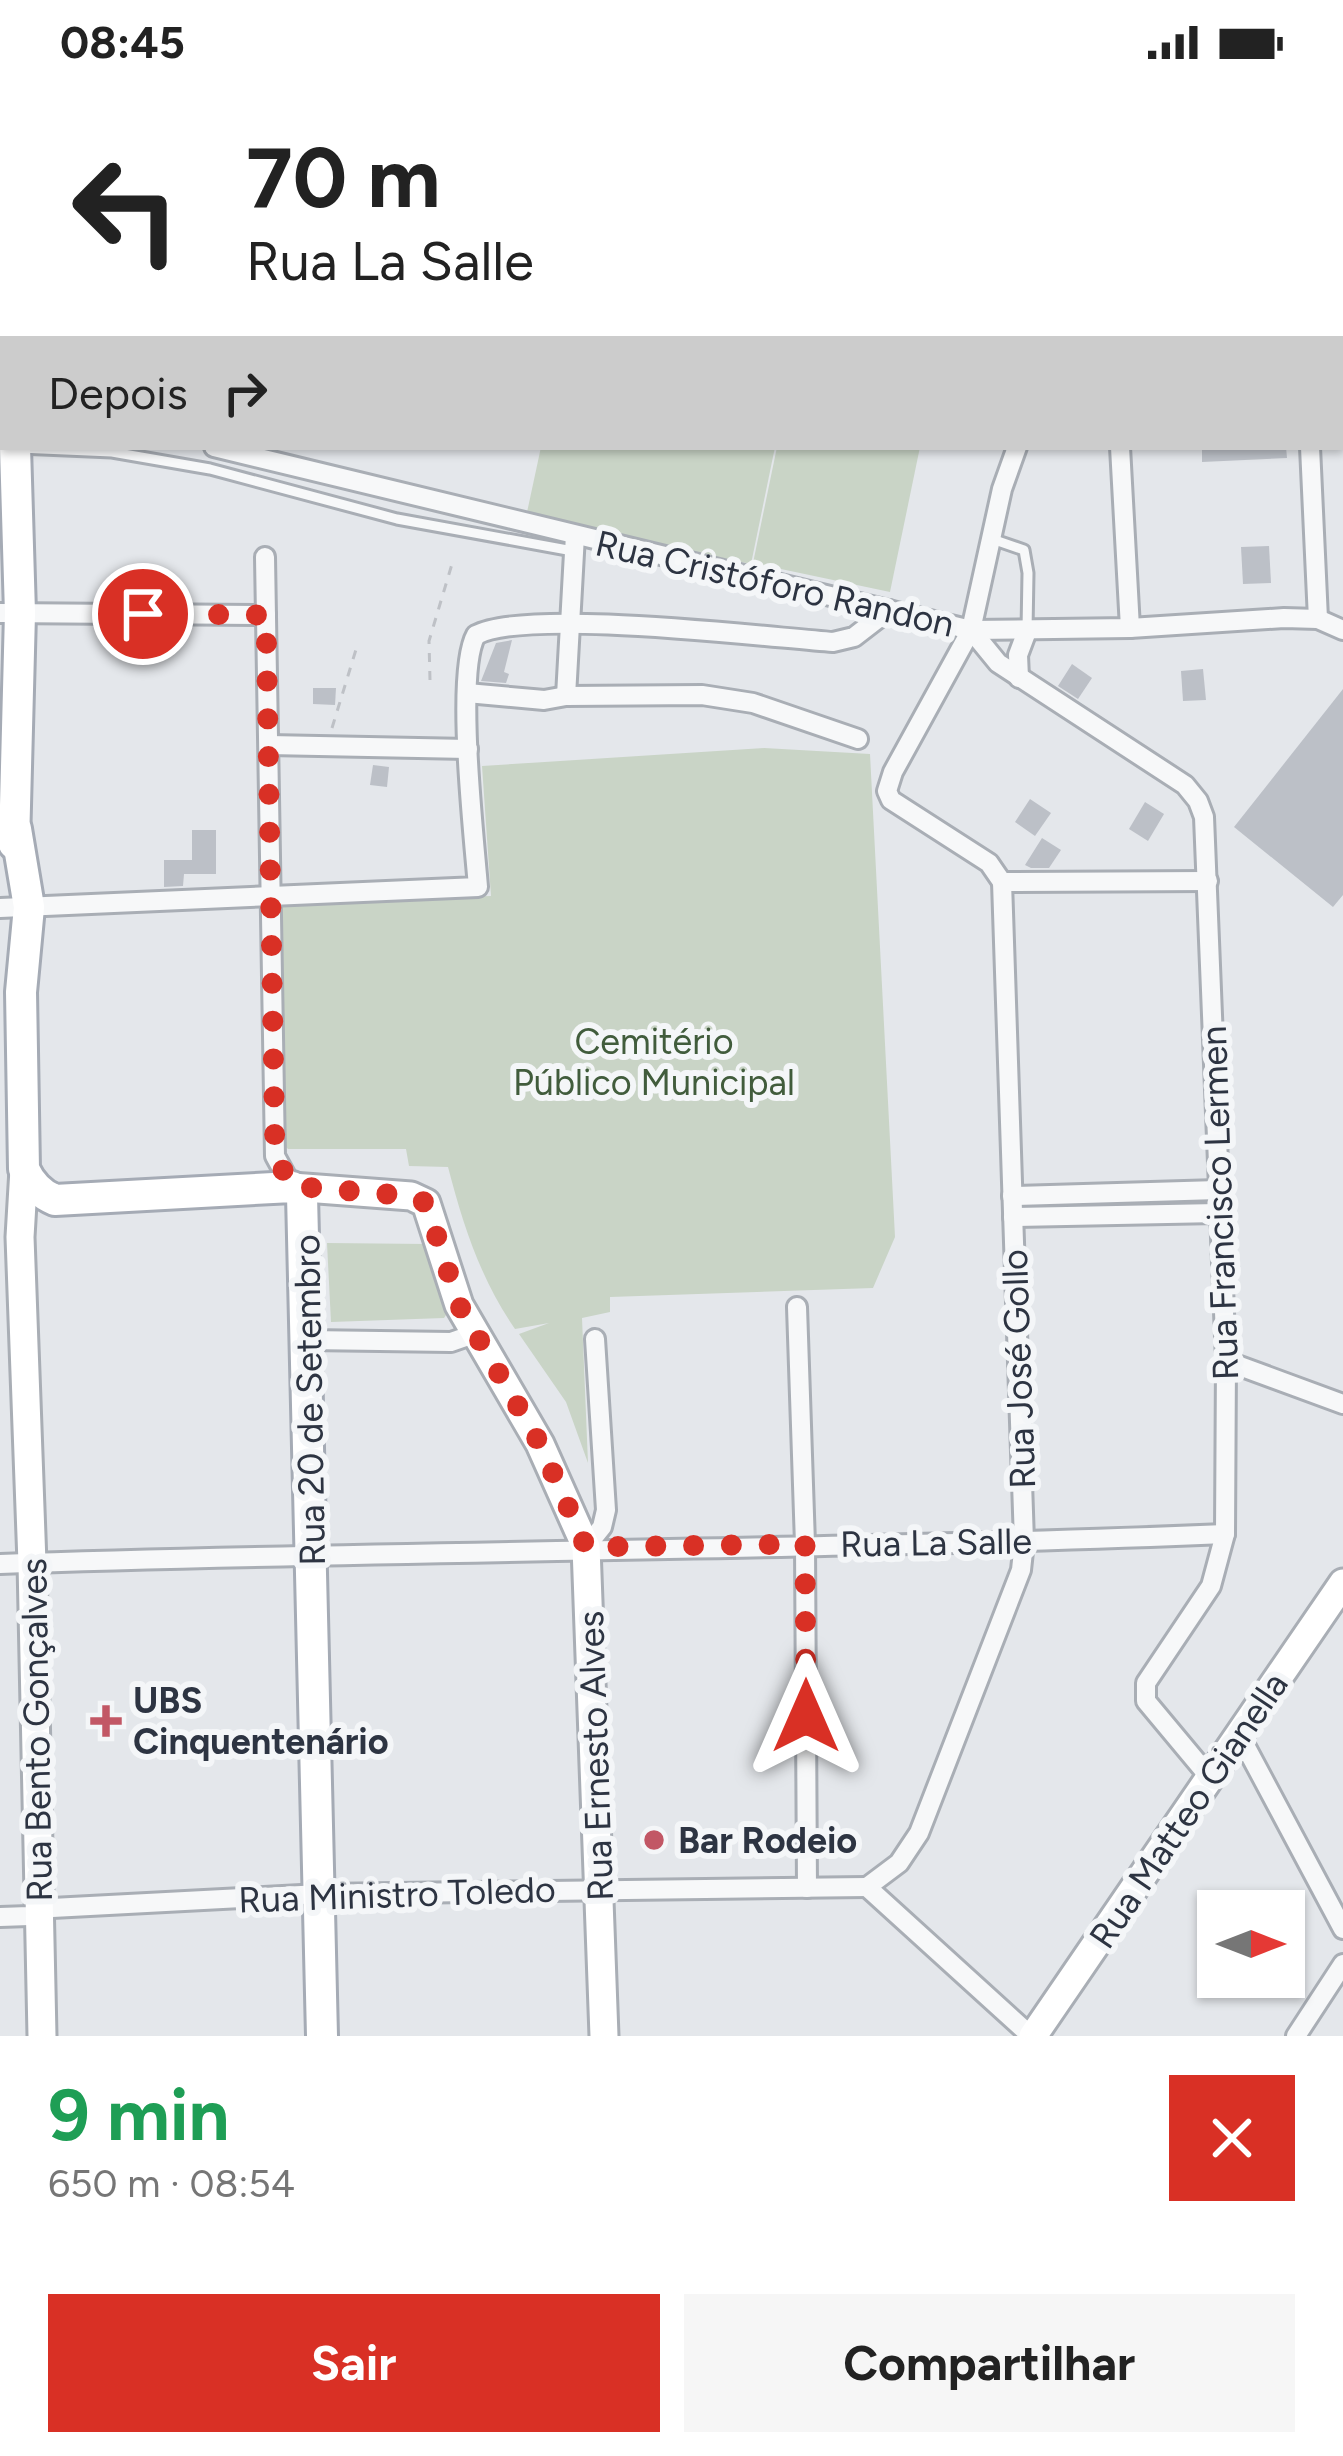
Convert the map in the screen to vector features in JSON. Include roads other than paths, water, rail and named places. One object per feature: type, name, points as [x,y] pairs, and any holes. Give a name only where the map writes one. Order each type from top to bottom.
[{"type":"main road","name":"Rua Bento Gonçalves","points":[[15,450],[10,613],[16,829],[13,907],[21,992],[15,1185]]},
{"type":"main road","points":[[15,1185],[56,1200],[292,1186]]},
{"type":"main road","name":"Rua 20 de Setembro","points":[[292,1186],[302,1195],[305,1208],[322,2036]]},
{"type":"street","name":"Rua Cristóforo Randon","points":[[225,450],[574,543],[971,630],[1318,619],[1343,630]]},
{"type":"street","points":[[1016,450],[1001,489],[971,630],[892,772],[887,791],[891,800],[989,863],[1002,882],[1208,881]]},
{"type":"street","points":[[1120,450],[1130,628]]},
{"type":"street","points":[[1310,450],[1318,619]]},
{"type":"street","points":[[566,696],[574,543]]},
{"type":"street","name":"Rua 20 de Setembro","points":[[266,557],[275,1156],[292,1186]]},
{"type":"street","points":[[13,907],[478,887],[467,693],[470,645],[476,634],[504,624],[568,624],[832,642],[854,637],[889,610]]},
{"type":"street","points":[[10,613],[266,615]]},
{"type":"street","name":"Rua Francisco Lermen","points":[[971,630],[998,663],[1018,678],[1185,785],[1204,817],[1226,1361],[1225,1534],[1211,1586],[1146,1683],[1145,1692],[1146,1701],[1211,1778]]},
{"type":"street","points":[[1018,678],[1018,655],[1027,631]]},
{"type":"street","points":[[467,693],[544,700],[702,695],[753,703],[858,740]]},
{"type":"street","points":[[269,745],[468,749]]},
{"type":"street","name":"Rua José Gollo","points":[[867,1887],[899,1863],[919,1833],[1021,1570],[1024,1542],[1002,882]]},
{"type":"street","name":"Rua Bento Gonçalves","points":[[15,1185],[32,1563],[42,2036]]},
{"type":"street","points":[[292,1186],[421,1198],[426,1203],[459,1305],[540,1444],[586,1547]]},
{"type":"street","points":[[1012,1196],[1218,1190]]},
{"type":"street","points":[[20,1237],[34,1216],[56,1200]]},
{"type":"street","points":[[1013,1217],[1219,1213]]},
{"type":"street","points":[[797,1306],[805,1544],[807,1888]]},
{"type":"street","points":[[308,1340],[451,1342],[474,1334]]},
{"type":"street","name":"Rua Ernesto Alves","points":[[595,1339],[605,1510],[602,1526],[586,1547],[604,2036]]},
{"type":"street","points":[[1226,1361],[1343,1404]]},
{"type":"street","name":"Rua La Salle","points":[[0,1564],[1225,1534]]},
{"type":"street","name":"Rua Matteo Gianella","points":[[1040,2030],[1343,1583]]},
{"type":"street","points":[[1240,1736],[1343,1929]]},
{"type":"street","points":[[867,1887],[1040,2030]]},
{"type":"street","name":"Rua Ministro Toledo","points":[[0,1917],[320,1894],[867,1887]]},
{"type":"street","points":[[1296,2036],[1343,1964]]},
{"type":"lane","points":[[73,450],[112,452],[210,470],[397,519],[574,543]]},
{"type":"lane","points":[[992,539],[1024,550],[1027,631]]},
{"type":"place","name":"UBS Cinquentenário","points":[[106,1721]]},
{"type":"place","name":"Bar Rodeio","points":[[654,1840]]},
{"type":"park label","name":"Cemitério Público Municipal","points":[[654,1062]]}]
